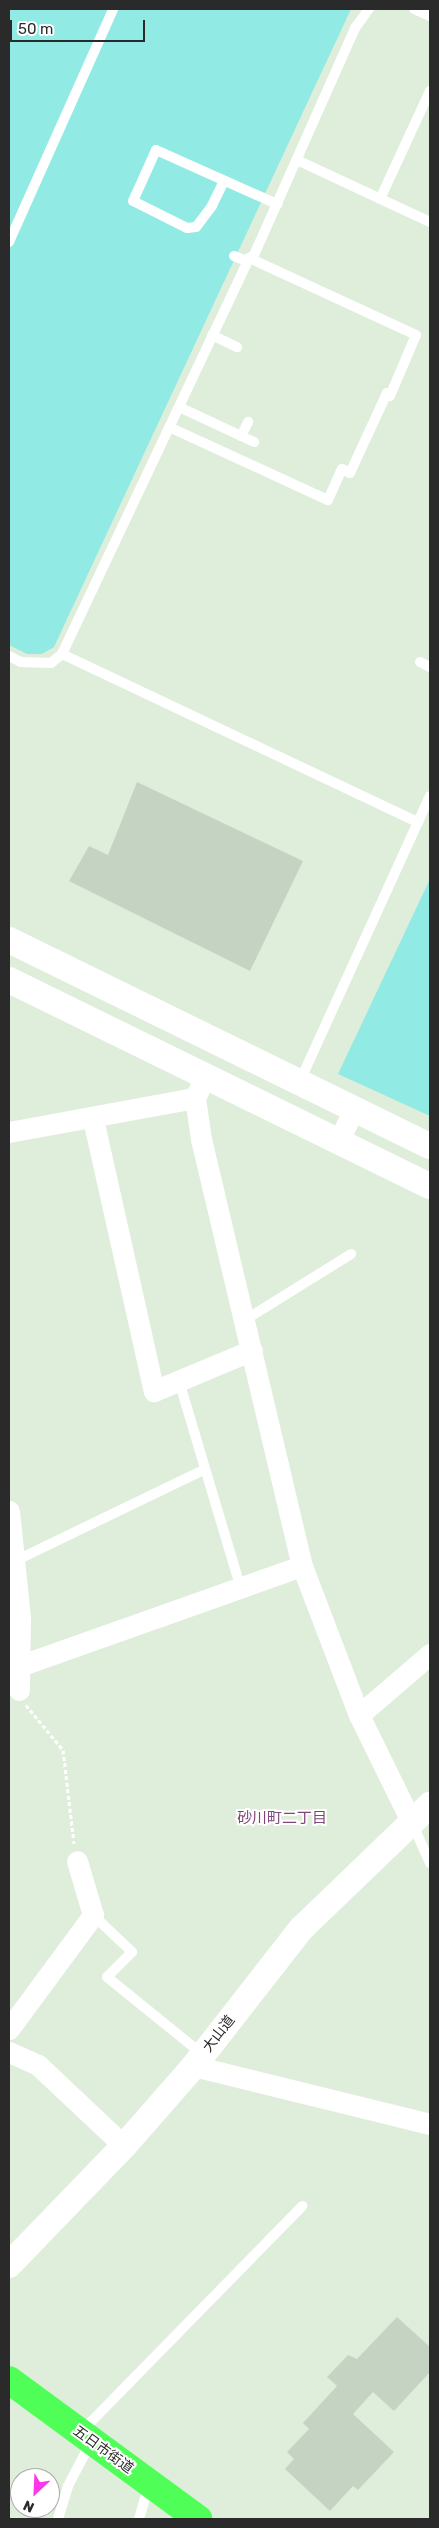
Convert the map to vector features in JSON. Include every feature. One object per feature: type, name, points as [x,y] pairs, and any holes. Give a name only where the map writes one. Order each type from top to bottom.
[{"type":"main road","name":"五日市街道","points":[[9,2380],[85,2438],[198,2519]]},
{"type":"street","points":[[9,940],[430,1146]]},
{"type":"street","points":[[9,980],[200,1087],[338,1142],[430,1186]]},
{"type":"street","points":[[9,1132],[93,1119],[200,1087]]},
{"type":"street","points":[[200,1087],[201,1139],[302,1566],[359,1714],[421,1813]]},
{"type":"street","points":[[338,1142],[354,1109]]},
{"type":"street","points":[[93,1119],[154,1392],[252,1350]]},
{"type":"street","points":[[9,1517],[15,1561],[15,1617],[19,1690]]},
{"type":"street","points":[[19,1666],[240,1585],[302,1566]]},
{"type":"street","points":[[359,1714],[430,1654]]},
{"type":"street","name":"大山道","points":[[9,2265],[124,2146],[199,2060],[302,1928],[421,1813]]},
{"type":"street","points":[[9,2029],[93,1915],[77,1860]]},
{"type":"street","points":[[9,2052],[38,2065],[124,2146]]},
{"type":"street","points":[[199,2060],[430,2124]]},
{"type":"lane","points":[[9,242],[113,9]]},
{"type":"lane","points":[[9,656],[21,662],[51,663],[62,654],[248,260],[254,256],[355,28],[369,9]]},
{"type":"lane","points":[[414,9],[430,16]]},
{"type":"lane","points":[[380,199],[430,91]]},
{"type":"lane","points":[[224,181],[212,206],[196,227],[187,228],[134,202],[156,150],[277,204]]},
{"type":"lane","points":[[297,160],[430,222]]},
{"type":"lane","points":[[169,427],[328,500],[342,469],[350,473],[387,393],[390,396],[416,336],[248,260],[234,256]]},
{"type":"lane","points":[[212,335],[237,347]]},
{"type":"lane","points":[[179,407],[254,442]]},
{"type":"lane","points":[[241,436],[248,422]]},
{"type":"lane","points":[[62,654],[418,822]]},
{"type":"lane","points":[[420,662],[430,667]]},
{"type":"lane","points":[[299,1082],[430,796]]},
{"type":"lane","points":[[245,1320],[351,1254]]},
{"type":"lane","points":[[179,1381],[240,1585]]},
{"type":"lane","points":[[15,1561],[205,1469]]},
{"type":"lane","points":[[421,1813],[430,1863]]},
{"type":"lane","points":[[93,1915],[132,1952],[107,1977],[199,2060]]},
{"type":"lane","points":[[58,2519],[85,2438],[302,2206]]},
{"type":"lane","points":[[139,2519],[149,2484]]},
{"type":"path","points":[[19,1690],[28,1710],[63,1750],[77,1860]]},
{"type":"shaded area","points":[[9,9],[351,9],[54,647],[42,654],[27,654],[9,645]]},
{"type":"shaded area","points":[[430,879],[430,1116],[338,1074]]},
{"type":"building","points":[[137,782],[303,861],[250,971],[69,881],[89,846],[108,855]]},
{"type":"building","points":[[397,2317],[430,2347],[430,2372],[394,2411],[373,2392],[353,2414],[394,2452],[358,2490],[353,2486],[330,2511],[285,2469],[294,2459],[287,2452],[309,2429],[303,2423],[337,2386],[327,2377],[348,2355],[357,2359]]},
{"type":"district","name":"砂川町二丁目","points":[[282,1819]]}]
